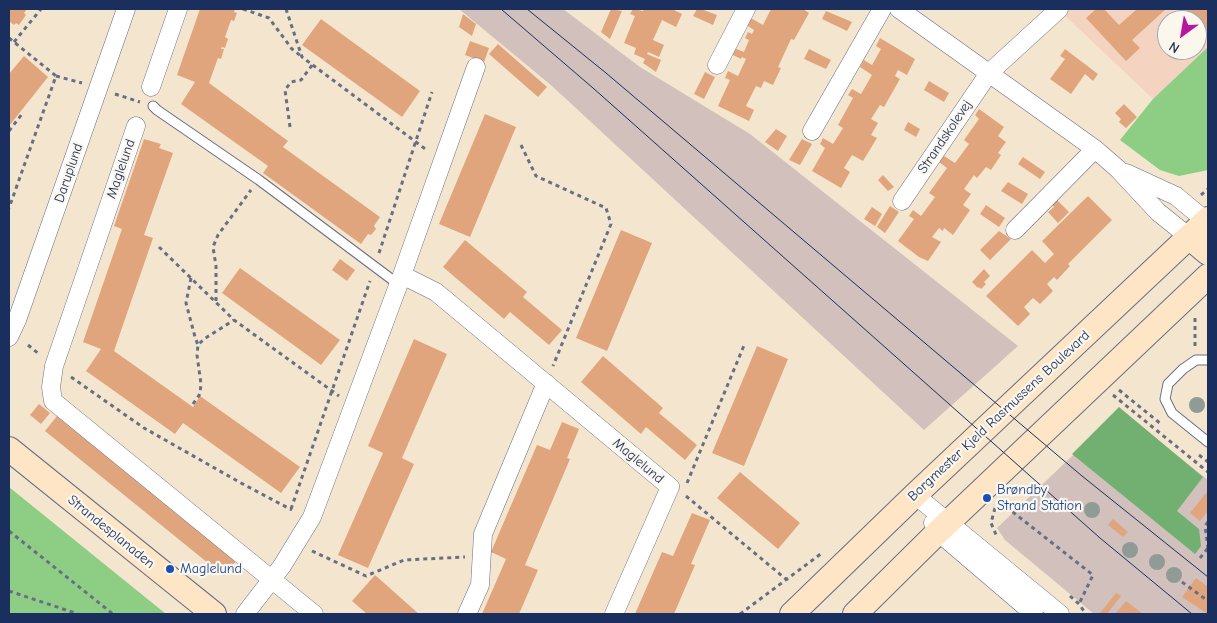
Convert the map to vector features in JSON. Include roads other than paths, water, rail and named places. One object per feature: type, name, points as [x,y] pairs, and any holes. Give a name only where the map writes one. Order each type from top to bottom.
[{"type":"street","name":"Daruplund","points":[[9,337],[18,320],[126,9]]},
{"type":"street","points":[[151,87],[178,9]]},
{"type":"street","points":[[718,65],[746,9]]},
{"type":"street","points":[[812,132],[882,9]]},
{"type":"street","points":[[899,9],[1094,150],[1118,169],[1158,212],[1208,253]]},
{"type":"street","name":"Strandskolevej","points":[[902,201],[989,73],[1059,9]]},
{"type":"street","points":[[245,614],[272,581],[312,517],[476,67]]},
{"type":"street","name":"Maglelund","points":[[136,126],[54,366],[51,387],[53,401],[314,614]]},
{"type":"street","points":[[1015,230],[1094,150]]},
{"type":"street","points":[[1118,169],[1176,196],[1208,221]]},
{"type":"street","name":"Borgmester Kjeld Rasmussens Boulevard","points":[[794,614],[915,495],[1208,221]]},
{"type":"street","points":[[855,614],[943,527],[1208,276]]},
{"type":"street","name":"Maglelund","points":[[400,279],[436,292],[677,490],[614,614]]},
{"type":"street","points":[[467,614],[480,585],[483,534],[546,383]]},
{"type":"street","name":"Strandesplanaden","points":[[9,449],[214,614]]},
{"type":"street","points":[[915,495],[943,527],[1034,614]]},
{"type":"street","points":[[943,527],[1060,614]]},
{"type":"lane","points":[[153,106],[259,180],[374,267],[400,279]]},
{"type":"lane","points":[[1208,360],[1196,360],[1183,368],[1168,384],[1165,399],[1172,413],[1208,442]]},
{"type":"tram line","points":[[501,9],[593,88],[1100,538],[1192,614]]},
{"type":"tram line","points":[[527,9],[606,73],[1082,476],[1208,577]]},
{"type":"place","name":"Brøndby Strand Station","points":[[987,498]]},
{"type":"place","name":"Maglelund","points":[[170,569]]}]
